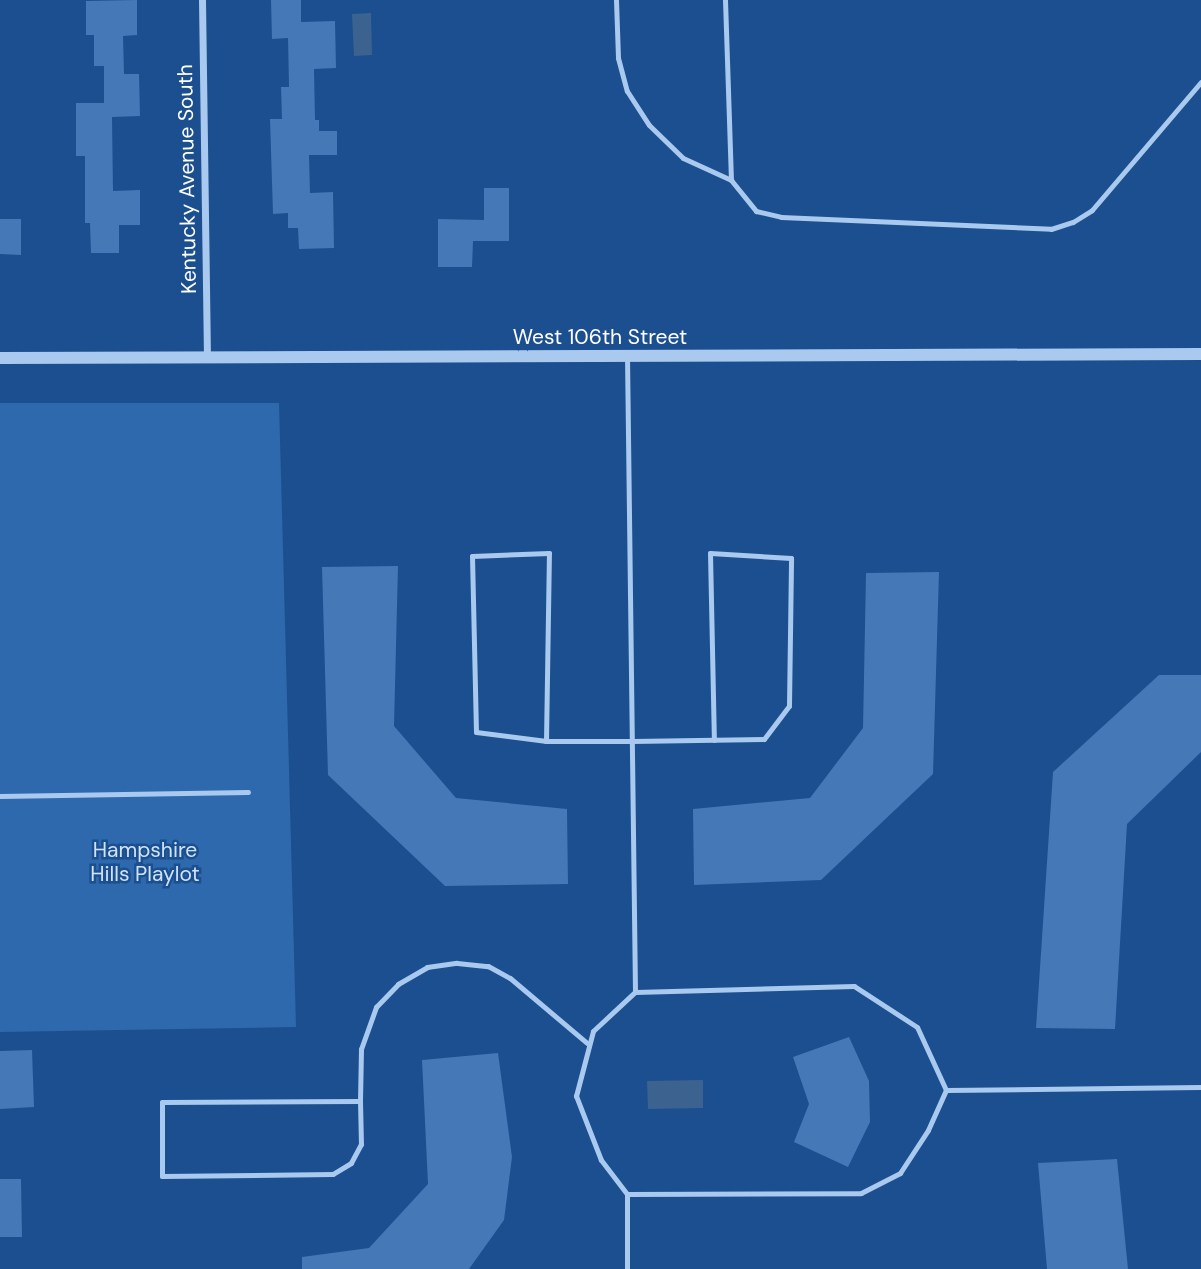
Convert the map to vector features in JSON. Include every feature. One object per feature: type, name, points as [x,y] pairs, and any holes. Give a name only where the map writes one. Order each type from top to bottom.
[{"type":"street","name":"Kentucky Avenue South","points":[[202,0],[207,358]]},
{"type":"street","name":"West 106th Street","points":[[0,358],[1201,354]]},
{"type":"lane","points":[[616,0],[618,58],[627,91],[649,125],[683,158],[731,180],[757,211],[781,217],[1051,229],[1092,210],[1201,82]]},
{"type":"lane","points":[[725,0],[731,180]]},
{"type":"lane","points":[[627,357],[635,992]]},
{"type":"lane","points":[[547,741],[549,553],[472,556],[476,732],[547,741],[632,741],[714,740],[764,739],[789,706],[791,558],[710,553],[714,740]]},
{"type":"lane","points":[[0,796],[248,792]]},
{"type":"lane","points":[[360,1101],[162,1101],[162,1176],[333,1174],[351,1163],[361,1144],[361,1049],[376,1007],[398,984],[427,967],[457,963],[488,967],[510,978],[587,1043]]},
{"type":"lane","points":[[627,1194],[861,1192],[900,1173],[928,1130],[946,1090],[917,1027],[854,986],[635,992],[593,1031],[587,1043],[576,1096],[601,1160],[627,1194],[627,1269]]},
{"type":"lane","points":[[946,1090],[1201,1087]]},
{"type":"green space","name":"Hampshire Hills Playlot","points":[[0,403],[279,403],[296,1027],[0,1032]]},
{"type":"shaded area","points":[[371,13],[372,55],[354,56],[352,14]]},
{"type":"shaded area","points":[[703,1080],[703,1108],[648,1109],[647,1081]]},
{"type":"building","points":[[137,0],[137,35],[123,36],[124,74],[139,74],[140,116],[112,117],[113,191],[140,190],[140,225],[119,225],[119,253],[91,253],[90,223],[85,223],[85,156],[76,156],[76,103],[104,103],[104,66],[94,66],[94,35],[86,35],[86,1]]},
{"type":"building","points":[[271,0],[301,0],[301,22],[335,21],[336,68],[314,69],[315,120],[319,120],[319,131],[337,131],[337,155],[309,155],[310,193],[333,192],[334,248],[299,249],[298,228],[288,228],[288,213],[273,214],[270,119],[282,119],[281,87],[289,87],[288,38],[272,39]]},
{"type":"building","points":[[484,188],[509,188],[509,241],[473,241],[472,267],[438,267],[438,219],[484,220]]},
{"type":"building","points":[[0,219],[21,219],[21,255],[0,254]]},
{"type":"building","points":[[398,566],[394,726],[456,798],[567,809],[568,884],[445,886],[328,775],[322,567]]},
{"type":"building","points":[[939,572],[933,774],[821,880],[694,885],[693,809],[810,798],[863,728],[866,573]]},
{"type":"building","points":[[1159,675],[1201,675],[1201,752],[1127,824],[1115,1029],[1036,1028],[1053,772]]},
{"type":"building","points":[[849,1037],[869,1081],[870,1122],[848,1167],[794,1142],[809,1104],[793,1057]]},
{"type":"building","points":[[32,1050],[34,1107],[0,1109],[0,1051]]},
{"type":"building","points":[[498,1053],[512,1157],[504,1220],[469,1269],[302,1269],[302,1257],[369,1248],[428,1184],[422,1060]]},
{"type":"building","points":[[1117,1159],[1128,1269],[1047,1269],[1038,1163]]},
{"type":"building","points":[[0,1179],[21,1179],[22,1237],[0,1237]]}]
